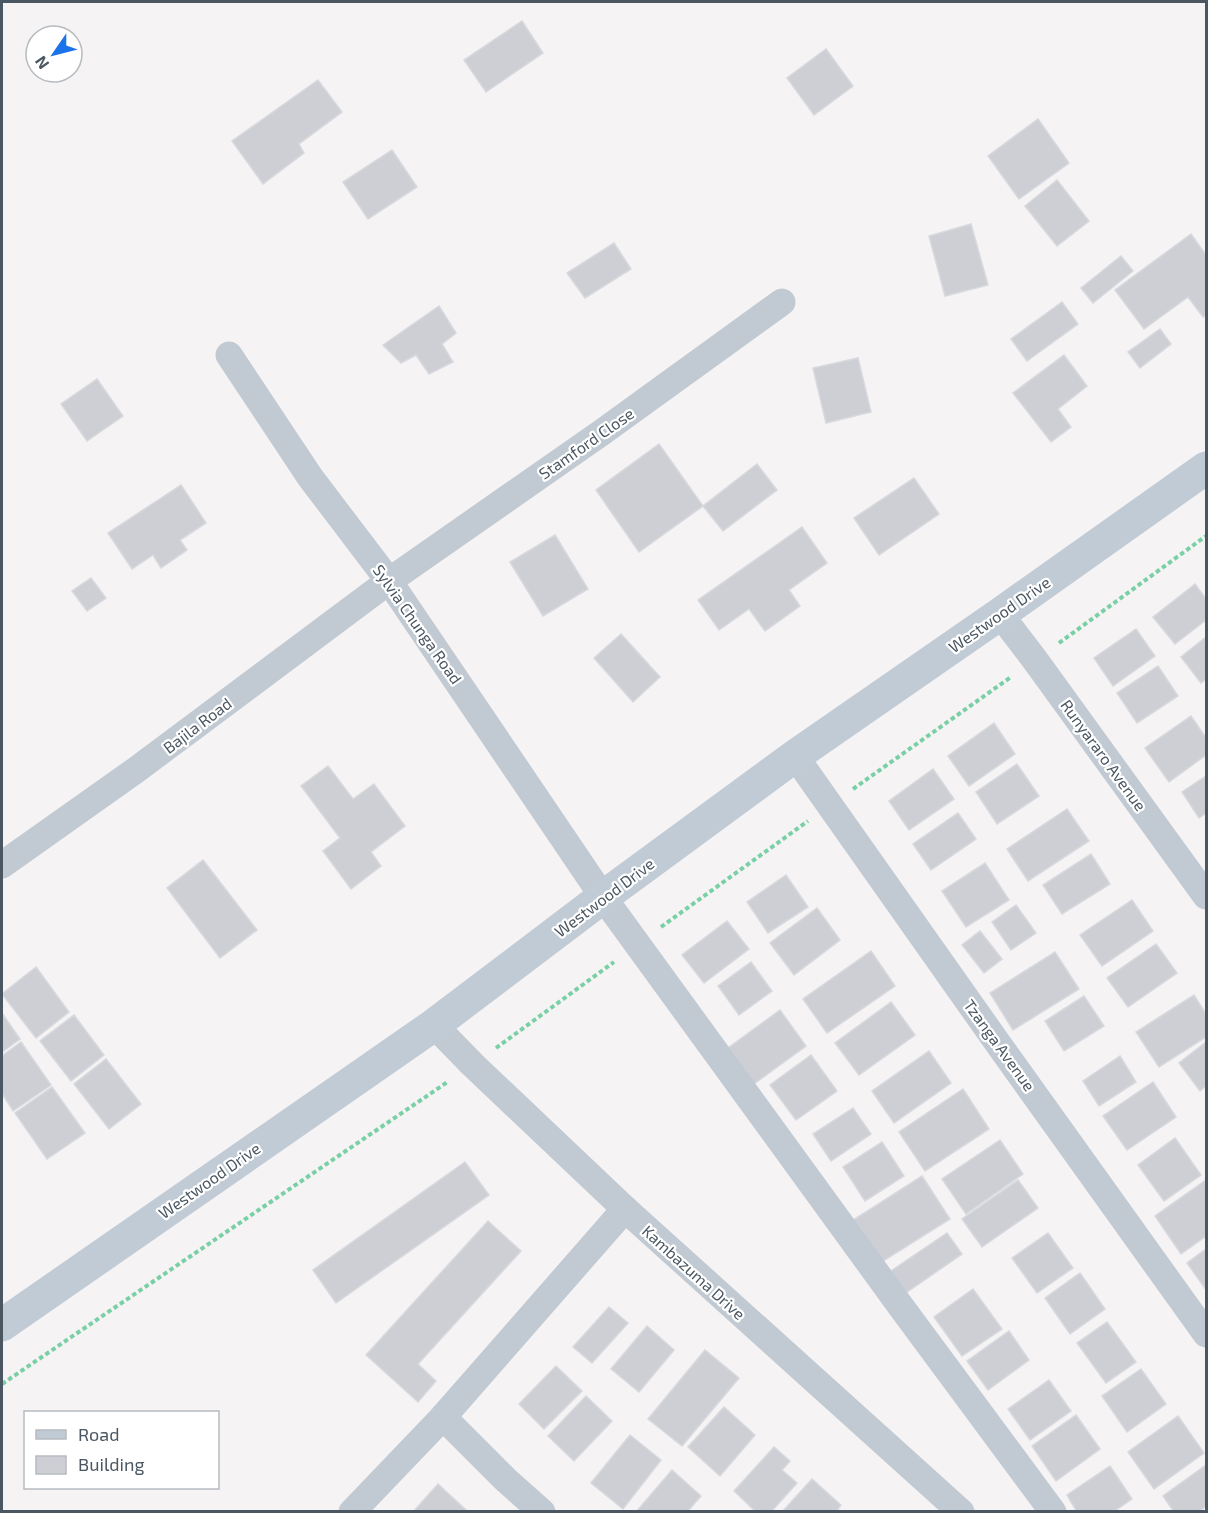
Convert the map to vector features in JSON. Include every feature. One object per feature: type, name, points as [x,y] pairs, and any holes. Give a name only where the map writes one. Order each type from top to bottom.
[{"type":"street","name":"Stamford Close","points":[[389,581],[782,302]]},
{"type":"street","name":"Sylvia Chunga Road","points":[[229,355],[310,477],[389,581],[603,897],[1053,1512]]},
{"type":"street","name":"Westwood Drive","points":[[2,1325],[434,1024],[795,756],[1205,471]]},
{"type":"street","name":"Bajila Road","points":[[2,865],[136,770],[389,581]]},
{"type":"street","name":"Runyararo Avenue","points":[[1000,614],[1206,896]]},
{"type":"street","name":"Tzanga Avenue","points":[[795,756],[1206,1334]]},
{"type":"street","name":"Kambazuma Drive","points":[[434,1024],[473,1065],[625,1209],[961,1512]]},
{"type":"street","points":[[352,1512],[443,1417],[625,1209]]},
{"type":"street","points":[[443,1417],[506,1480],[542,1512]]},
{"type":"path","points":[[2,1384],[473,1065]]},
{"type":"building","points":[[522,21],[543,53],[486,92],[464,60]]},
{"type":"building","points":[[826,49],[853,86],[814,115],[787,78]]},
{"type":"building","points":[[318,80],[342,112],[299,144],[304,153],[263,184],[232,141]]},
{"type":"building","points":[[1038,119],[1069,163],[1019,199],[988,156]]},
{"type":"building","points":[[392,150],[417,187],[368,219],[343,182]]},
{"type":"building","points":[[1057,180],[1089,221],[1057,246],[1025,206]]},
{"type":"building","points":[[971,224],[988,285],[945,296],[929,236]]},
{"type":"building","points":[[1191,234],[1206,255],[1206,315],[1203,317],[1188,297],[1144,329],[1115,290]]},
{"type":"building","points":[[614,243],[631,269],[585,298],[567,273]]},
{"type":"building","points":[[1121,256],[1133,271],[1093,303],[1081,288]]},
{"type":"building","points":[[1062,302],[1078,324],[1027,361],[1011,339]]},
{"type":"building","points":[[439,306],[456,333],[442,344],[453,362],[429,374],[416,355],[401,363],[383,345]]},
{"type":"building","points":[[1160,329],[1171,344],[1140,368],[1128,352]]},
{"type":"building","points":[[1064,355],[1087,386],[1058,409],[1071,427],[1051,442],[1013,393]]},
{"type":"building","points":[[858,358],[871,412],[826,423],[813,368]]},
{"type":"building","points":[[97,379],[123,416],[87,441],[61,404]]},
{"type":"building","points":[[659,444],[703,506],[639,552],[596,490]]},
{"type":"building","points":[[757,464],[777,490],[723,531],[703,506]]},
{"type":"building","points":[[914,478],[939,514],[879,555],[854,518]]},
{"type":"building","points":[[181,485],[206,523],[180,540],[187,550],[161,568],[153,555],[132,569],[108,533]]},
{"type":"building","points":[[802,527],[827,563],[789,590],[800,606],[765,631],[749,609],[719,630],[698,600]]},
{"type":"building","points":[[555,535],[588,589],[543,616],[510,562]]},
{"type":"building","points":[[91,578],[106,598],[87,611],[72,591]]},
{"type":"building","points":[[1195,584],[1206,599],[1206,620],[1175,644],[1153,617]]},
{"type":"building","points":[[1136,629],[1155,656],[1113,686],[1094,658]]},
{"type":"building","points":[[621,634],[660,677],[633,702],[594,658]]},
{"type":"building","points":[[1206,637],[1206,679],[1201,683],[1181,657]]},
{"type":"building","points":[[1158,666],[1178,696],[1137,723],[1117,693]]},
{"type":"building","points":[[1191,716],[1206,738],[1206,755],[1169,782],[1145,748]]},
{"type":"building","points":[[994,723],[1015,754],[969,786],[948,756]]},
{"type":"building","points":[[1017,764],[1039,796],[997,824],[976,792]]},
{"type":"building","points":[[328,766],[353,799],[374,784],[405,826],[371,852],[381,866],[351,889],[323,851],[340,838],[301,786]]},
{"type":"building","points":[[933,769],[954,799],[909,830],[889,801]]},
{"type":"building","points":[[1206,776],[1206,813],[1199,818],[1182,792]]},
{"type":"building","points":[[1067,809],[1089,841],[1028,881],[1007,849]]},
{"type":"building","points":[[958,813],[976,839],[931,870],[913,844]]},
{"type":"building","points":[[1091,854],[1110,884],[1062,914],[1043,885]]},
{"type":"building","points":[[203,860],[257,930],[220,958],[167,888]]},
{"type":"building","points":[[985,863],[1009,900],[966,927],[942,891]]},
{"type":"building","points":[[786,875],[808,907],[768,933],[747,902]]},
{"type":"building","points":[[1132,900],[1153,931],[1102,966],[1080,935]]},
{"type":"building","points":[[1016,905],[1036,933],[1011,950],[992,922]]},
{"type":"building","points":[[817,908],[840,940],[794,975],[770,943]]},
{"type":"building","points":[[727,921],[749,949],[704,983],[682,955]]},
{"type":"building","points":[[980,931],[1002,959],[984,973],[962,945]]},
{"type":"building","points":[[1156,944],[1177,973],[1128,1007],[1107,978]]},
{"type":"building","points":[[871,951],[895,986],[827,1033],[803,999]]},
{"type":"building","points":[[1055,952],[1079,989],[1013,1030],[990,993]]},
{"type":"building","points":[[751,962],[772,991],[739,1015],[718,986]]},
{"type":"building","points":[[36,967],[69,1012],[36,1038],[2,994]]},
{"type":"building","points":[[1194,995],[1206,1014],[1206,1037],[1159,1067],[1136,1032]]},
{"type":"building","points":[[1084,996],[1104,1026],[1064,1051],[1045,1021]]},
{"type":"building","points":[[891,1002],[915,1035],[859,1075],[835,1043]]},
{"type":"building","points":[[780,1010],[806,1046],[754,1084],[728,1048]]},
{"type":"building","points":[[2,1013],[20,1039],[2,1052]]},
{"type":"building","points":[[74,1015],[104,1055],[71,1081],[40,1041]]},
{"type":"building","points":[[21,1042],[51,1085],[13,1111],[2,1093],[2,1056]]},
{"type":"building","points":[[1206,1042],[1206,1086],[1200,1091],[1179,1063]]},
{"type":"building","points":[[929,1051],[951,1083],[894,1123],[872,1091]]},
{"type":"building","points":[[811,1055],[837,1091],[796,1120],[770,1085]]},
{"type":"building","points":[[1120,1056],[1136,1082],[1099,1106],[1083,1081]]},
{"type":"building","points":[[106,1059],[141,1104],[109,1129],[74,1084]]},
{"type":"building","points":[[1153,1082],[1176,1117],[1127,1150],[1103,1116]]},
{"type":"building","points":[[52,1087],[85,1133],[47,1159],[15,1113]]},
{"type":"building","points":[[963,1089],[989,1129],[925,1171],[899,1132]]},
{"type":"building","points":[[853,1108],[871,1134],[831,1161],[813,1134]]},
{"type":"building","points":[[1175,1138],[1201,1175],[1164,1201],[1138,1165]]},
{"type":"building","points":[[1000,1140],[1023,1174],[966,1214],[942,1179]]},
{"type":"building","points":[[882,1142],[904,1176],[865,1201],[843,1167]]},
{"type":"building","points":[[465,1162],[489,1195],[336,1303],[313,1270]]},
{"type":"building","points":[[922,1176],[950,1219],[880,1263],[847,1224]]},
{"type":"building","points":[[1018,1180],[1038,1208],[982,1247],[962,1219]]},
{"type":"building","points":[[1206,1180],[1206,1236],[1181,1254],[1155,1216]]},
{"type":"building","points":[[488,1221],[521,1251],[418,1364],[436,1381],[418,1402],[366,1355]]},
{"type":"building","points":[[947,1233],[962,1254],[900,1297],[885,1275]]},
{"type":"building","points":[[1048,1233],[1073,1268],[1037,1293],[1012,1258]]},
{"type":"building","points":[[1206,1249],[1206,1290],[1187,1263]]},
{"type":"building","points":[[1080,1273],[1105,1309],[1070,1334],[1045,1298]]},
{"type":"building","points":[[973,1289],[1002,1329],[962,1356],[934,1317]]},
{"type":"building","points":[[609,1307],[628,1323],[592,1363],[573,1347]]},
{"type":"building","points":[[1107,1322],[1136,1362],[1106,1383],[1077,1343]]},
{"type":"building","points":[[647,1326],[674,1350],[639,1392],[611,1369]]},
{"type":"building","points":[[1009,1331],[1029,1360],[988,1390],[967,1361]]},
{"type":"building","points":[[705,1350],[739,1378],[682,1446],[648,1419]]},
{"type":"building","points":[[556,1366],[582,1391],[544,1429],[519,1404]]},
{"type":"building","points":[[1141,1369],[1166,1404],[1127,1432],[1102,1396]]},
{"type":"building","points":[[1049,1380],[1071,1411],[1030,1440],[1008,1409]]},
{"type":"building","points":[[586,1396],[612,1421],[574,1461],[548,1436]]},
{"type":"building","points":[[724,1407],[755,1435],[720,1476],[688,1447]]},
{"type":"building","points":[[1076,1415],[1100,1449],[1056,1481],[1032,1446]]},
{"type":"building","points":[[1178,1416],[1204,1453],[1154,1489],[1128,1452]]},
{"type":"building","points":[[630,1435],[661,1460],[623,1509],[591,1483]]},
{"type":"building","points":[[774,1447],[790,1461],[782,1470],[797,1483],[771,1512],[756,1512],[734,1491]]},
{"type":"building","points":[[1206,1465],[1206,1506],[1199,1512],[1174,1512],[1163,1496]]},
{"type":"building","points":[[1110,1466],[1132,1499],[1113,1512],[1077,1512],[1067,1495]]},
{"type":"building","points":[[672,1470],[701,1496],[687,1512],[636,1512]]},
{"type":"building","points":[[812,1479],[841,1505],[836,1512],[782,1512]]},
{"type":"building","points":[[438,1484],[466,1510],[465,1512],[413,1512]]}]
